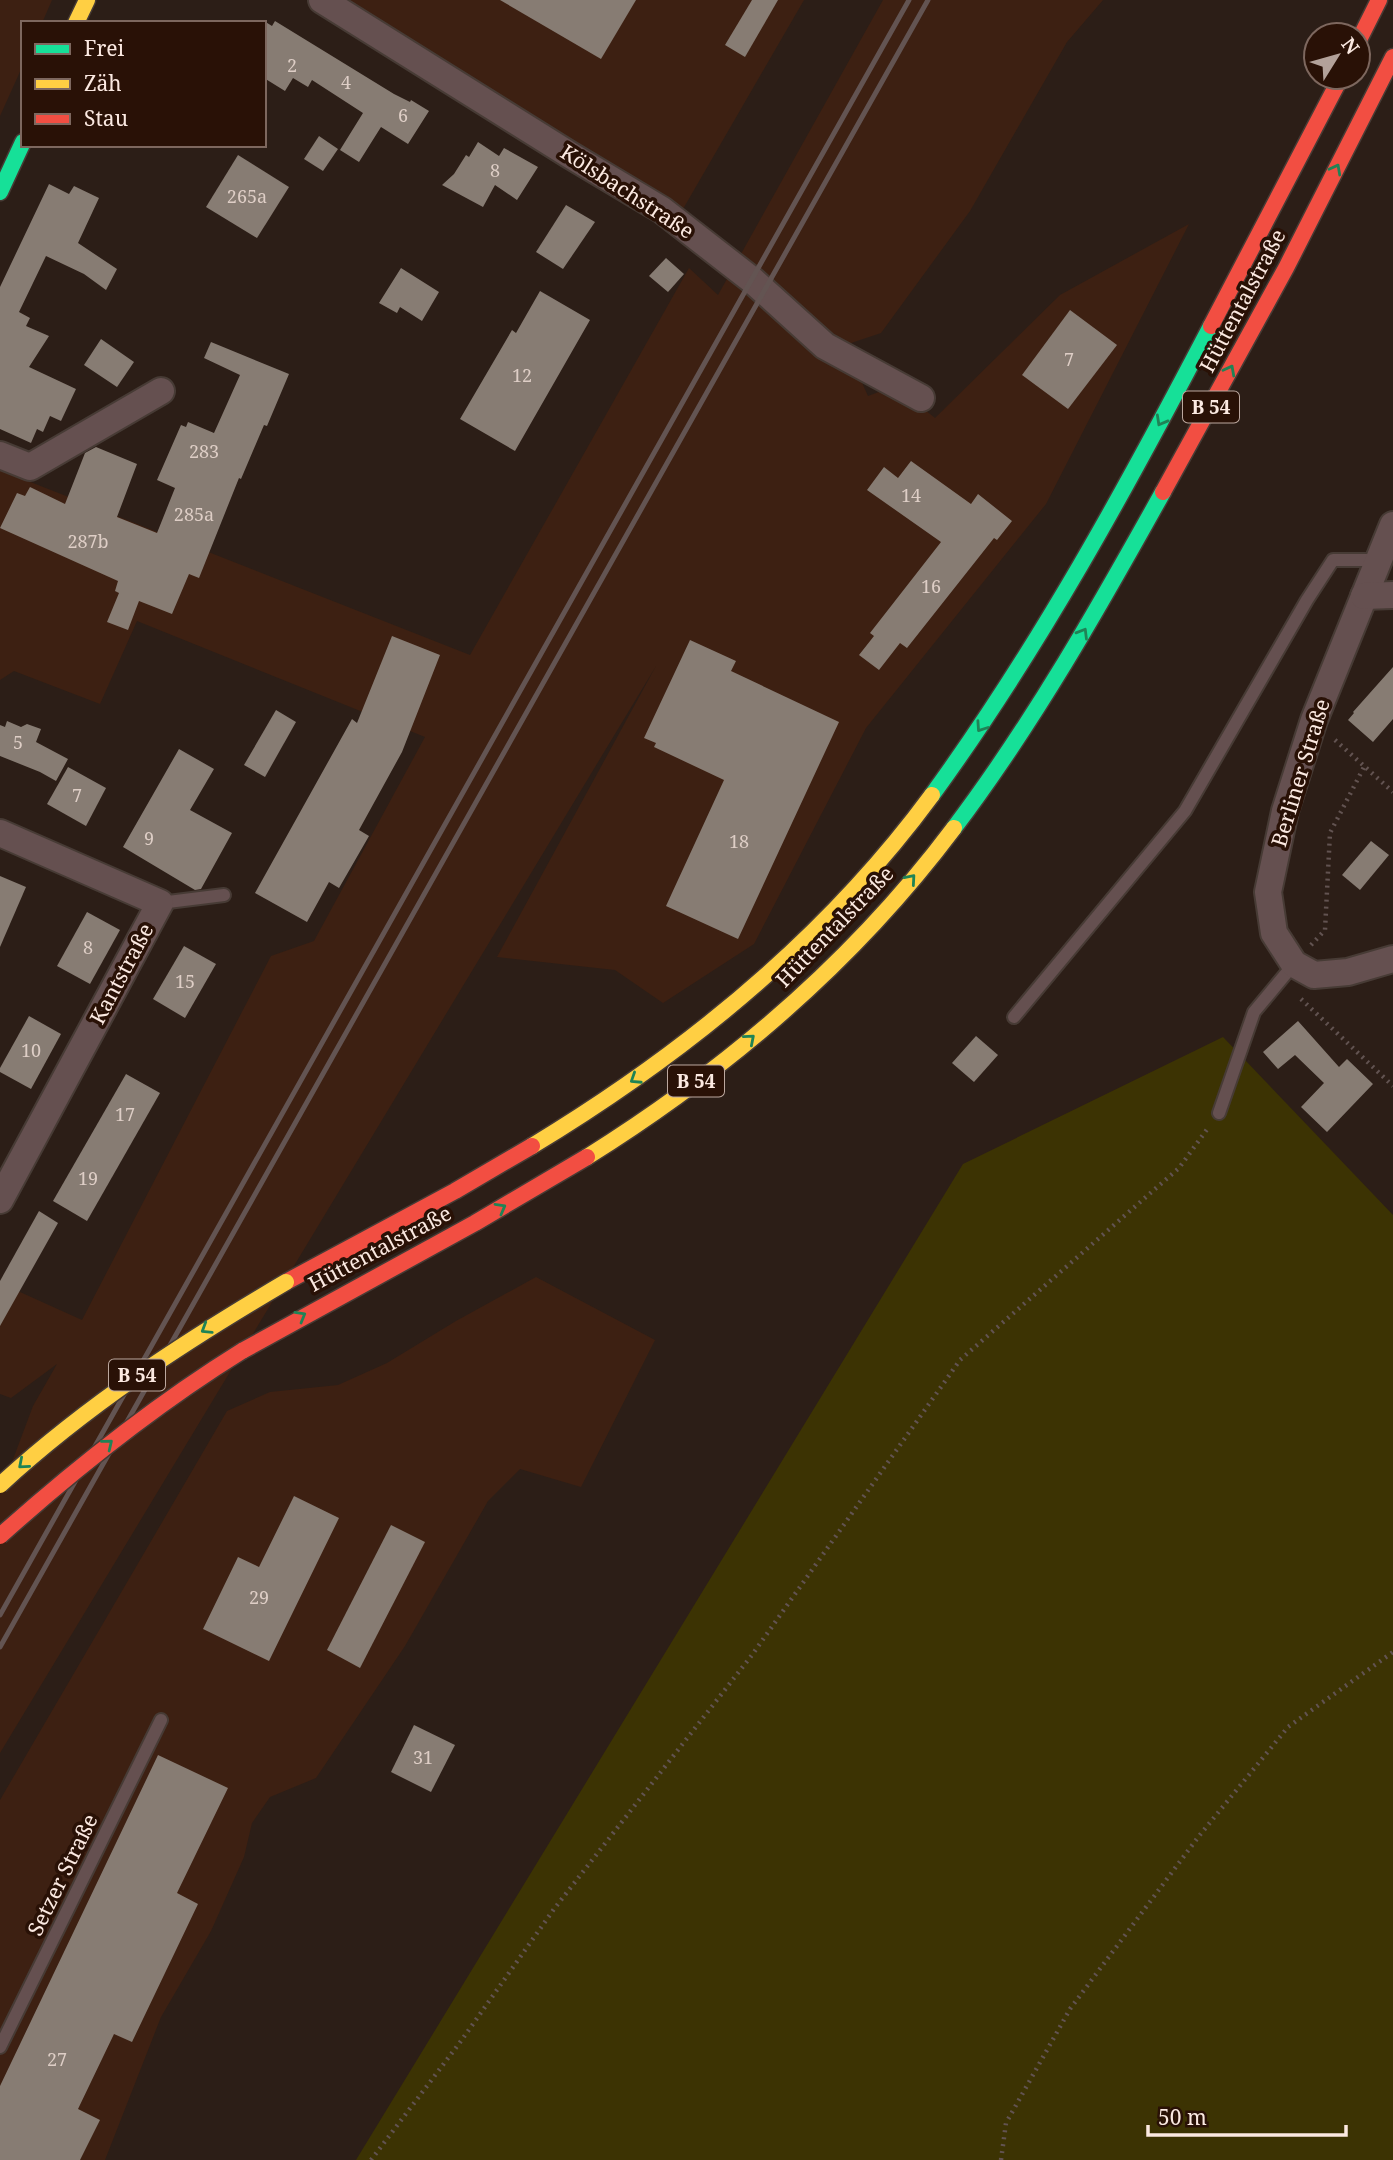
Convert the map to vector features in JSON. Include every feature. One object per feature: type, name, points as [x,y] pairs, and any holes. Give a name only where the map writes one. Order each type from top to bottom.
[{"type":"main road","points":[[77,21],[87,0]]},
{"type":"main road","points":[[1369,21],[1379,0]]},
{"type":"main road","points":[[1352,21],[1354,12]]},
{"type":"main road","name":"Hüttentalstraße","points":[[0,1536],[127,1428],[193,1382],[304,1314],[509,1204],[669,1102],[745,1043],[815,981],[873,923],[950,832],[1006,757],[1048,691],[1112,584],[1208,412],[1393,57]]},
{"type":"main road","points":[[1363,118],[1393,76]]},
{"type":"main road","name":"Hüttentalstraße","points":[[0,1485],[22,1464],[105,1398],[177,1347],[286,1282],[489,1171],[648,1071],[718,1017],[788,956],[845,899],[920,811],[1018,670],[1176,394],[1334,91]]},
{"type":"main road","points":[[0,192],[21,146]]},
{"type":"street","name":"Kölsbachstraße","points":[[322,0],[570,156],[662,210],[752,280],[825,346],[921,398]]},
{"type":"street","points":[[0,455],[30,467],[161,391]]},
{"type":"street","name":"Berliner Straße","points":[[1287,971],[1274,933],[1268,892],[1285,811],[1314,720],[1393,525]]},
{"type":"street","points":[[1364,596],[1393,595]]},
{"type":"street","name":"Kantstraße","points":[[0,833],[160,904],[0,1200]]},
{"type":"street","points":[[1287,971],[1314,975],[1348,972],[1393,959]]},
{"type":"lane","points":[[1014,1017],[1185,811],[1332,560],[1379,560]]},
{"type":"lane","points":[[160,904],[224,895]]},
{"type":"lane","points":[[1219,1114],[1254,1012],[1287,971]]},
{"type":"lane","name":"Setzer Straße","points":[[0,2047],[161,1720]]},
{"type":"path","points":[[1314,720],[1393,792]]},
{"type":"path","points":[[1364,767],[1330,833],[1325,930],[1287,971],[1393,1086]]},
{"type":"path","points":[[371,2160],[461,2041],[554,1909],[752,1656],[960,1360],[1179,1168],[1219,1114]]},
{"type":"path","points":[[1001,2160],[1006,2123],[1070,2009],[1199,1836],[1288,1727],[1393,1653]]},
{"type":"shaded area","points":[[0,0],[52,0],[43,21],[21,21],[21,69],[0,116]]},
{"type":"shaded area","points":[[342,0],[804,0],[683,209]]},
{"type":"shaded area","points":[[883,0],[1103,0],[1067,42],[970,211],[881,333],[845,345],[868,396],[895,386],[935,418],[1060,295],[1189,224],[1046,504],[866,728],[754,944],[663,1003],[615,970],[497,957],[656,666],[0,1753],[0,1494],[33,1406],[57,1364],[11,1398],[0,1394],[0,1283],[82,1320],[271,956],[314,941],[425,737],[137,621],[100,704],[14,671],[0,680],[0,470],[470,655],[689,268],[718,295]]},
{"type":"shaded area","points":[[1223,1037],[1393,1215],[1393,2160],[356,2160],[963,1164]]},
{"type":"shaded area","points":[[536,1277],[655,1340],[581,1487],[520,1469],[488,1501],[405,1646],[316,1778],[270,1797],[252,1823],[244,1857],[211,1931],[161,2017],[105,2160],[0,2160],[0,1800],[227,1411],[270,1392],[338,1385],[387,1363]]},
{"type":"building","points":[[500,0],[636,0],[601,59]]},
{"type":"building","points":[[752,0],[778,0],[745,57],[725,45]]},
{"type":"building","points":[[275,21],[394,94],[429,111],[408,144],[381,127],[359,162],[340,150],[363,113],[312,80],[308,87],[293,78],[285,91],[266,79],[266,22],[272,26]]},
{"type":"building","points":[[319,136],[338,149],[323,171],[304,159]]},
{"type":"building","points":[[478,142],[499,156],[504,148],[538,167],[517,200],[495,185],[483,207],[442,185],[454,174],[466,155],[469,157]]},
{"type":"building","points":[[238,155],[289,187],[257,238],[206,207]]},
{"type":"building","points":[[49,184],[69,194],[74,186],[99,198],[78,243],[117,269],[106,290],[84,274],[46,256],[19,312],[30,318],[26,326],[49,336],[29,367],[76,389],[61,421],[50,416],[43,432],[37,429],[31,443],[0,429],[0,287]]},
{"type":"building","points":[[566,205],[595,222],[563,269],[536,252]]},
{"type":"building","points":[[666,258],[684,274],[668,292],[649,276]]},
{"type":"building","points":[[401,268],[439,292],[422,321],[400,307],[397,313],[379,303]]},
{"type":"building","points":[[540,291],[590,320],[515,451],[460,419],[512,330],[516,333]]},
{"type":"building","points":[[1070,310],[1117,345],[1068,409],[1022,375]]},
{"type":"building","points":[[101,339],[134,362],[117,387],[84,365]]},
{"type":"building","points":[[211,342],[289,374],[267,426],[264,425],[241,479],[239,478],[199,578],[189,574],[172,614],[139,601],[128,630],[107,622],[119,593],[115,591],[118,581],[0,528],[17,493],[25,496],[30,487],[65,504],[85,453],[96,447],[137,464],[117,517],[157,533],[175,488],[157,480],[181,425],[186,427],[188,422],[214,433],[240,375],[204,358]]},
{"type":"building","points":[[911,461],[971,504],[978,494],[1012,521],[997,540],[994,538],[907,648],[900,643],[879,670],[859,655],[874,636],[870,633],[941,542],[867,490],[884,467],[898,478]]},
{"type":"building","points":[[392,636],[440,655],[402,752],[359,830],[369,836],[339,888],[329,882],[307,922],[255,893],[352,719],[357,723]]},
{"type":"building","points":[[690,640],[736,661],[731,671],[839,722],[738,939],[666,906],[724,780],[654,747],[656,743],[644,738]]},
{"type":"building","points":[[1393,667],[1393,719],[1373,742],[1348,720]]},
{"type":"building","points":[[276,710],[296,722],[265,777],[244,765]]},
{"type":"building","points":[[7,721],[21,727],[27,724],[41,729],[36,742],[68,759],[56,781],[0,756],[0,725],[5,727]]},
{"type":"building","points":[[179,749],[214,769],[190,810],[232,833],[201,889],[195,890],[123,847]]},
{"type":"building","points":[[68,767],[106,788],[86,826],[47,804]]},
{"type":"building","points":[[1371,841],[1389,855],[1360,890],[1342,875]]},
{"type":"building","points":[[0,876],[26,887],[0,947]]},
{"type":"building","points":[[87,912],[120,930],[90,984],[57,966]]},
{"type":"building","points":[[184,946],[216,964],[185,1018],[153,999]]},
{"type":"building","points":[[29,1016],[61,1034],[31,1089],[0,1072]]},
{"type":"building","points":[[1298,1021],[1339,1067],[1347,1059],[1373,1084],[1327,1132],[1301,1107],[1324,1083],[1295,1055],[1278,1069],[1263,1052]]},
{"type":"building","points":[[976,1036],[998,1055],[974,1082],[952,1063]]},
{"type":"building","points":[[126,1074],[160,1093],[87,1221],[53,1201]]},
{"type":"building","points":[[39,1211],[58,1223],[0,1326],[0,1281]]},
{"type":"building","points":[[294,1496],[339,1518],[269,1661],[203,1629],[238,1557],[259,1567]]},
{"type":"building","points":[[391,1525],[425,1542],[360,1668],[327,1650]]},
{"type":"building","points":[[414,1725],[455,1745],[431,1792],[391,1772]]},
{"type":"building","points":[[158,1755],[228,1788],[177,1893],[198,1904],[132,2042],[114,2034],[78,2109],[100,2120],[80,2160],[0,2160],[0,2086]]},
{"type":"railway","points":[[0,1615],[909,0]]},
{"type":"railway","points":[[0,1647],[928,0]]},
{"type":"traffic: fast","points":[[0,192],[21,146]]},
{"type":"traffic: fast","points":[[932,795],[1009,682],[1080,566],[1211,326]]},
{"type":"traffic: fast","points":[[954,828],[1038,705],[1090,621],[1163,492]]},
{"type":"traffic: slow","points":[[77,21],[87,0]]},
{"type":"traffic: slow","points":[[532,1146],[644,1073],[749,990],[846,898],[891,848],[932,795]]},
{"type":"traffic: slow","points":[[587,1157],[689,1087],[786,1009],[874,923],[954,828]]},
{"type":"traffic: slow","points":[[0,1485],[67,1428],[137,1376],[286,1282]]},
{"type":"traffic: jam","points":[[1368,21],[1379,0]]},
{"type":"traffic: jam","points":[[1163,492],[1286,268],[1393,57]]},
{"type":"traffic: jam","points":[[1211,326],[1334,91]]},
{"type":"traffic: jam","points":[[286,1282],[455,1191],[532,1146]]},
{"type":"traffic: jam","points":[[242,1351],[475,1223],[587,1157]]},
{"type":"traffic: jam","points":[[0,1536],[117,1438],[242,1351]]}]
